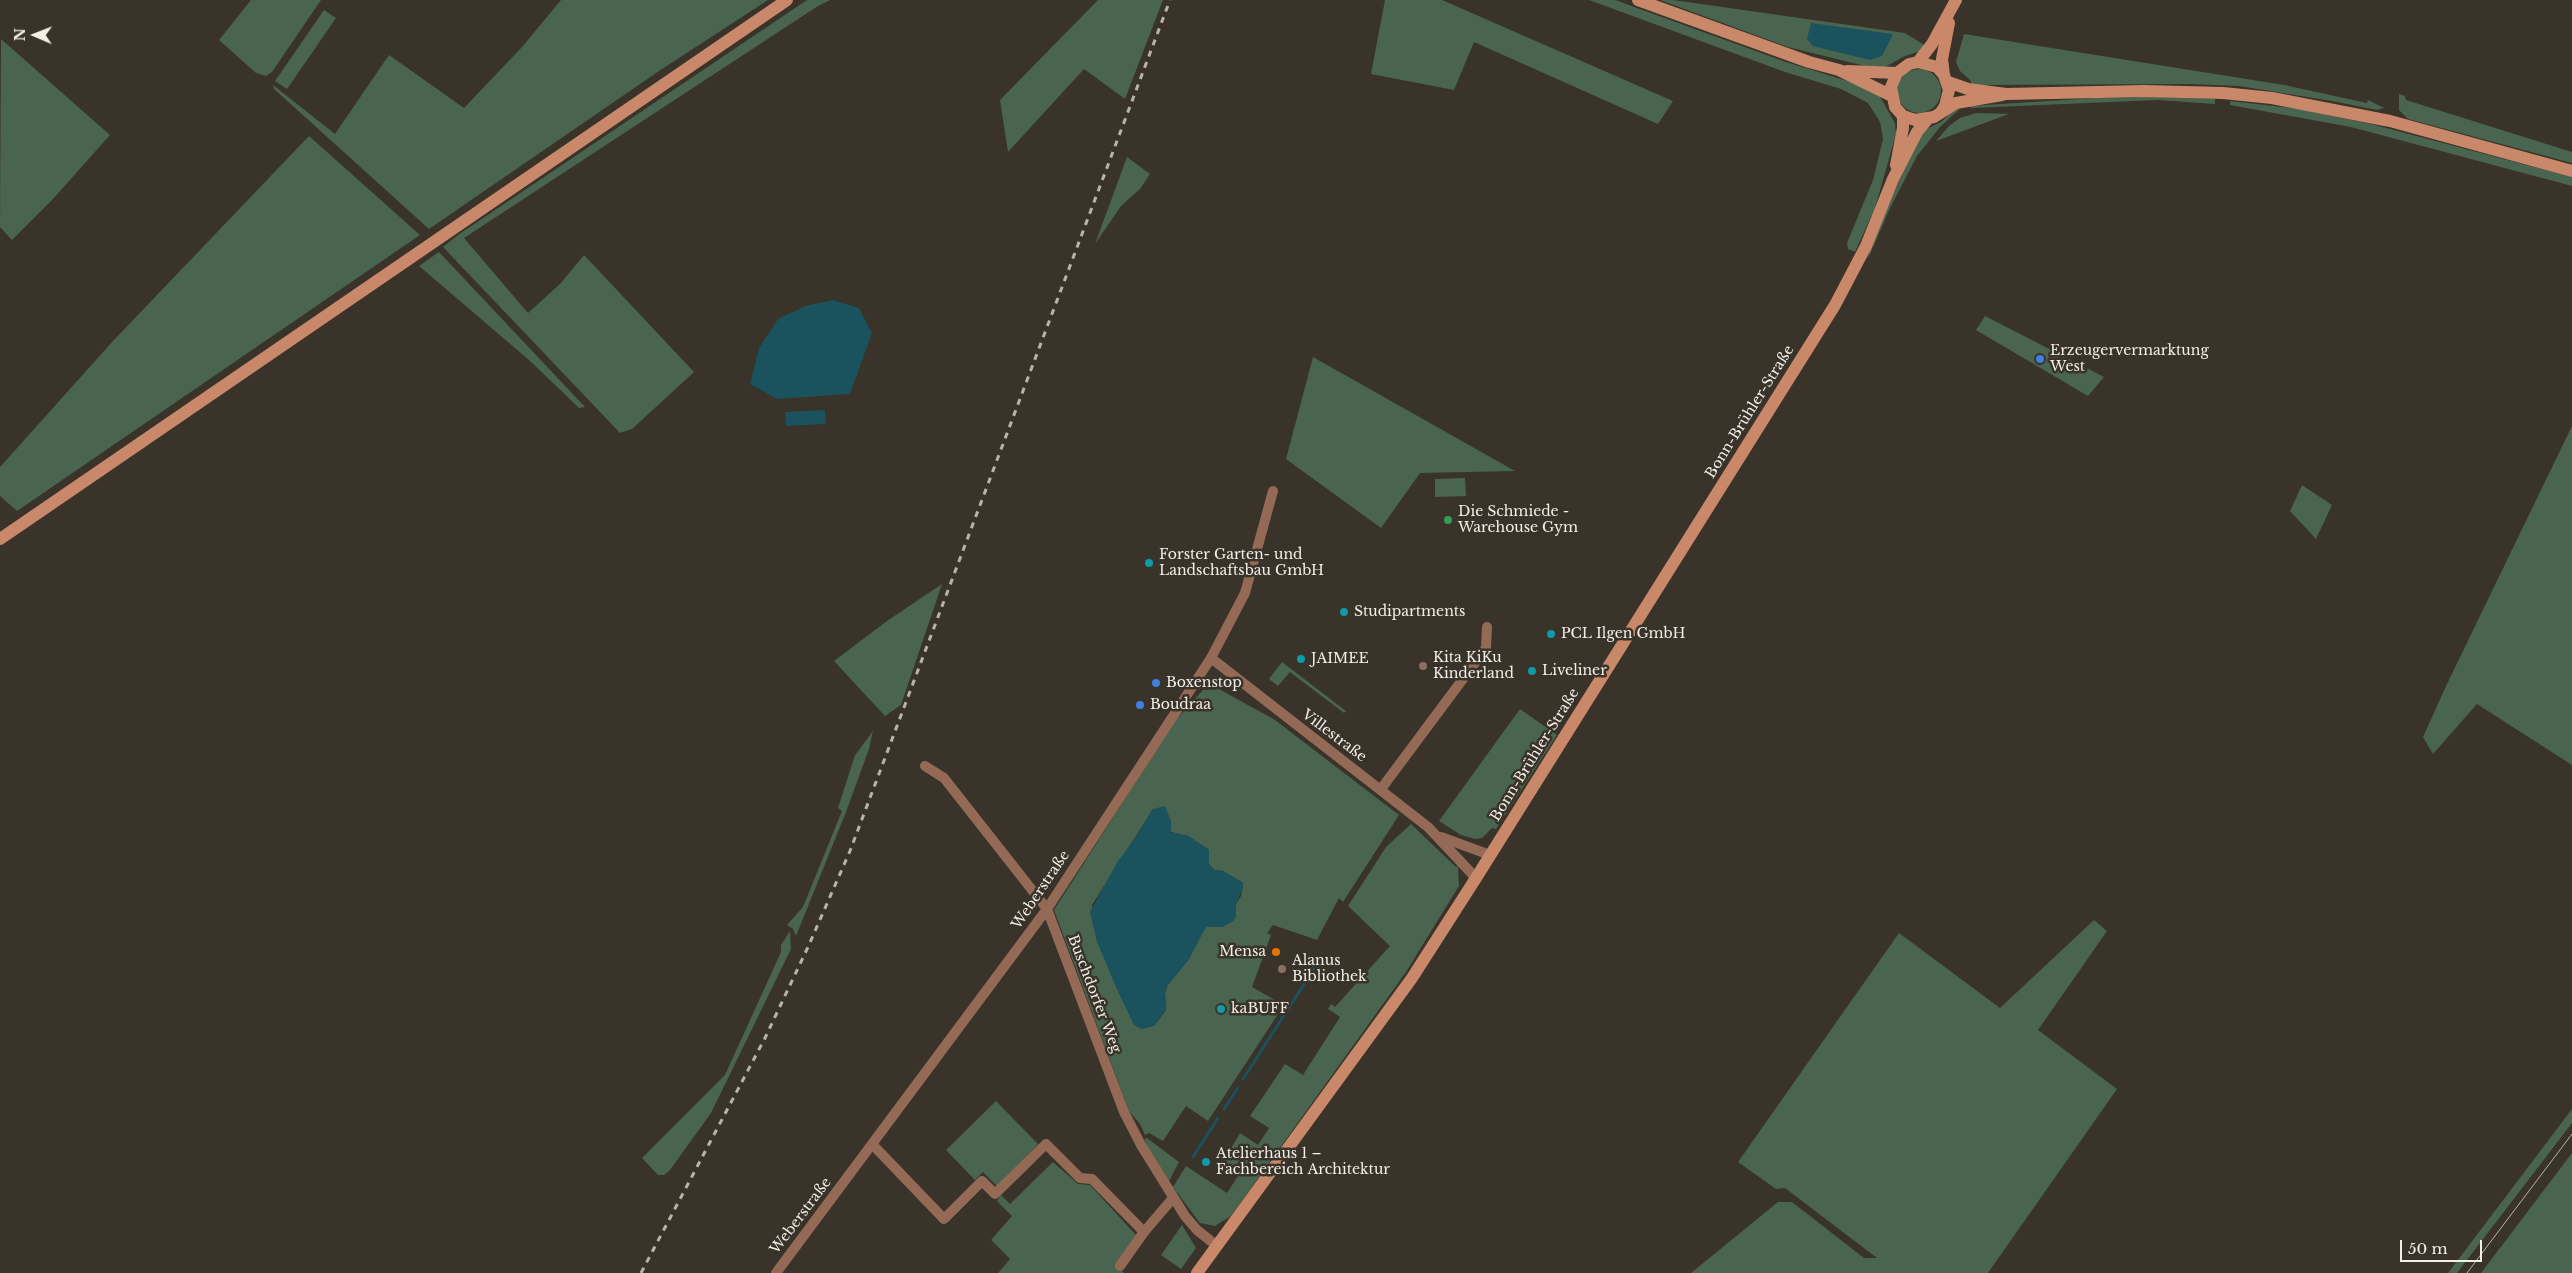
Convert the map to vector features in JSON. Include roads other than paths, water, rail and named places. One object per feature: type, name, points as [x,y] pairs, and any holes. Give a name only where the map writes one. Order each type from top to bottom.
[{"type":"main road","points":[[0,539],[412,255],[787,0]]},
{"type":"main road","points":[[1638,0],[1809,62],[1839,70],[1890,95]]},
{"type":"main road","points":[[1918,62],[1932,44],[1954,4]]},
{"type":"main road","points":[[1941,112],[1948,98],[1942,59],[1954,4]]},
{"type":"main road","points":[[2006,94],[1979,101],[1956,103],[1927,120],[1915,120],[1903,116],[1894,106],[1890,95],[1892,80],[1897,73],[1910,64],[1918,62],[1932,65],[1946,78],[1973,89],[2006,94],[2144,90],[2223,93],[2272,98],[2390,121],[2572,171]]},
{"type":"main road","points":[[1839,70],[1897,73]]},
{"type":"main road","name":"Bonn-Brühler-Straße","points":[[1892,179],[1903,128],[1903,116]]},
{"type":"main road","name":"Bonn-Brühler-Straße","points":[[1196,1273],[1412,978],[1476,878],[1835,305],[1866,246],[1892,179],[1917,132],[1927,120]]},
{"type":"street","name":"Weberstraße","points":[[776,1273],[1047,909],[1211,658],[1245,593],[1273,492]]},
{"type":"street","points":[[1381,789],[1486,648],[1487,627]]},
{"type":"street","name":"Villestraße","points":[[1211,658],[1440,837],[1476,878]]},
{"type":"street","name":"Buschdorfer Weg","points":[[925,766],[944,778],[1047,909],[1124,1112],[1152,1166],[1173,1198],[1197,1230],[1217,1246]]},
{"type":"street","name":"Villestraße","points":[[1440,837],[1490,855]]},
{"type":"street","points":[[872,1144],[944,1219],[982,1182],[995,1194],[1046,1144],[1080,1178],[1092,1179],[1144,1232]]},
{"type":"street","points":[[1120,1266],[1144,1232],[1173,1198]]},
{"type":"water","points":[[1811,23],[1893,34],[1882,56],[1870,60],[1813,46],[1807,39]]},
{"type":"water","points":[[833,300],[859,308],[872,333],[850,394],[777,399],[750,384],[759,348],[778,319],[805,306]]},
{"type":"water","points":[[825,410],[826,424],[786,426],[785,412]]},
{"type":"water","points":[[1165,806],[1171,821],[1171,832],[1188,836],[1209,850],[1209,864],[1214,870],[1223,871],[1243,883],[1243,888],[1236,904],[1236,916],[1233,921],[1222,927],[1206,927],[1189,959],[1167,986],[1165,993],[1166,1009],[1154,1026],[1142,1029],[1134,1025],[1115,985],[1097,941],[1090,912],[1118,861],[1132,843],[1153,809]]},
{"type":"waterway","points":[[1243,1079],[1317,964]]},
{"type":"waterway","points":[[1224,1109],[1238,1088]]},
{"type":"waterway","points":[[1193,1157],[1218,1118]]},
{"type":"tram line","points":[[2467,1273],[2572,1134]]},
{"type":"railway","points":[[641,1273],[765,1038],[850,851],[1170,0]]},
{"type":"place","name":"Erzeugervermarktung West","points":[[2040,359]]},
{"type":"place","name":"Die Schmiede - Warehouse Gym","points":[[1448,520]]},
{"type":"place","name":"Forster Garten- und Landschaftsbau GmbH","points":[[1149,563]]},
{"type":"place","name":"Studipartments","points":[[1344,612]]},
{"type":"place","name":"PCL Ilgen GmbH","points":[[1551,634]]},
{"type":"place","name":"JAIMEE","points":[[1301,659]]},
{"type":"place","name":"Kita KiKu Kinderland","points":[[1423,666]]},
{"type":"place","name":"Liveliner","points":[[1532,671]]},
{"type":"place","name":"Boxenstop","points":[[1156,683]]},
{"type":"place","name":"Boudraa","points":[[1140,705]]},
{"type":"place","name":"Mensa","points":[[1276,952]]},
{"type":"place","name":"Alanus Bibliothek","points":[[1282,969]]},
{"type":"place","name":"kaBUFF","points":[[1221,1009]]},
{"type":"place","name":"Atelierhaus 1 – Fachbereich Architektur","points":[[1206,1162]]}]
